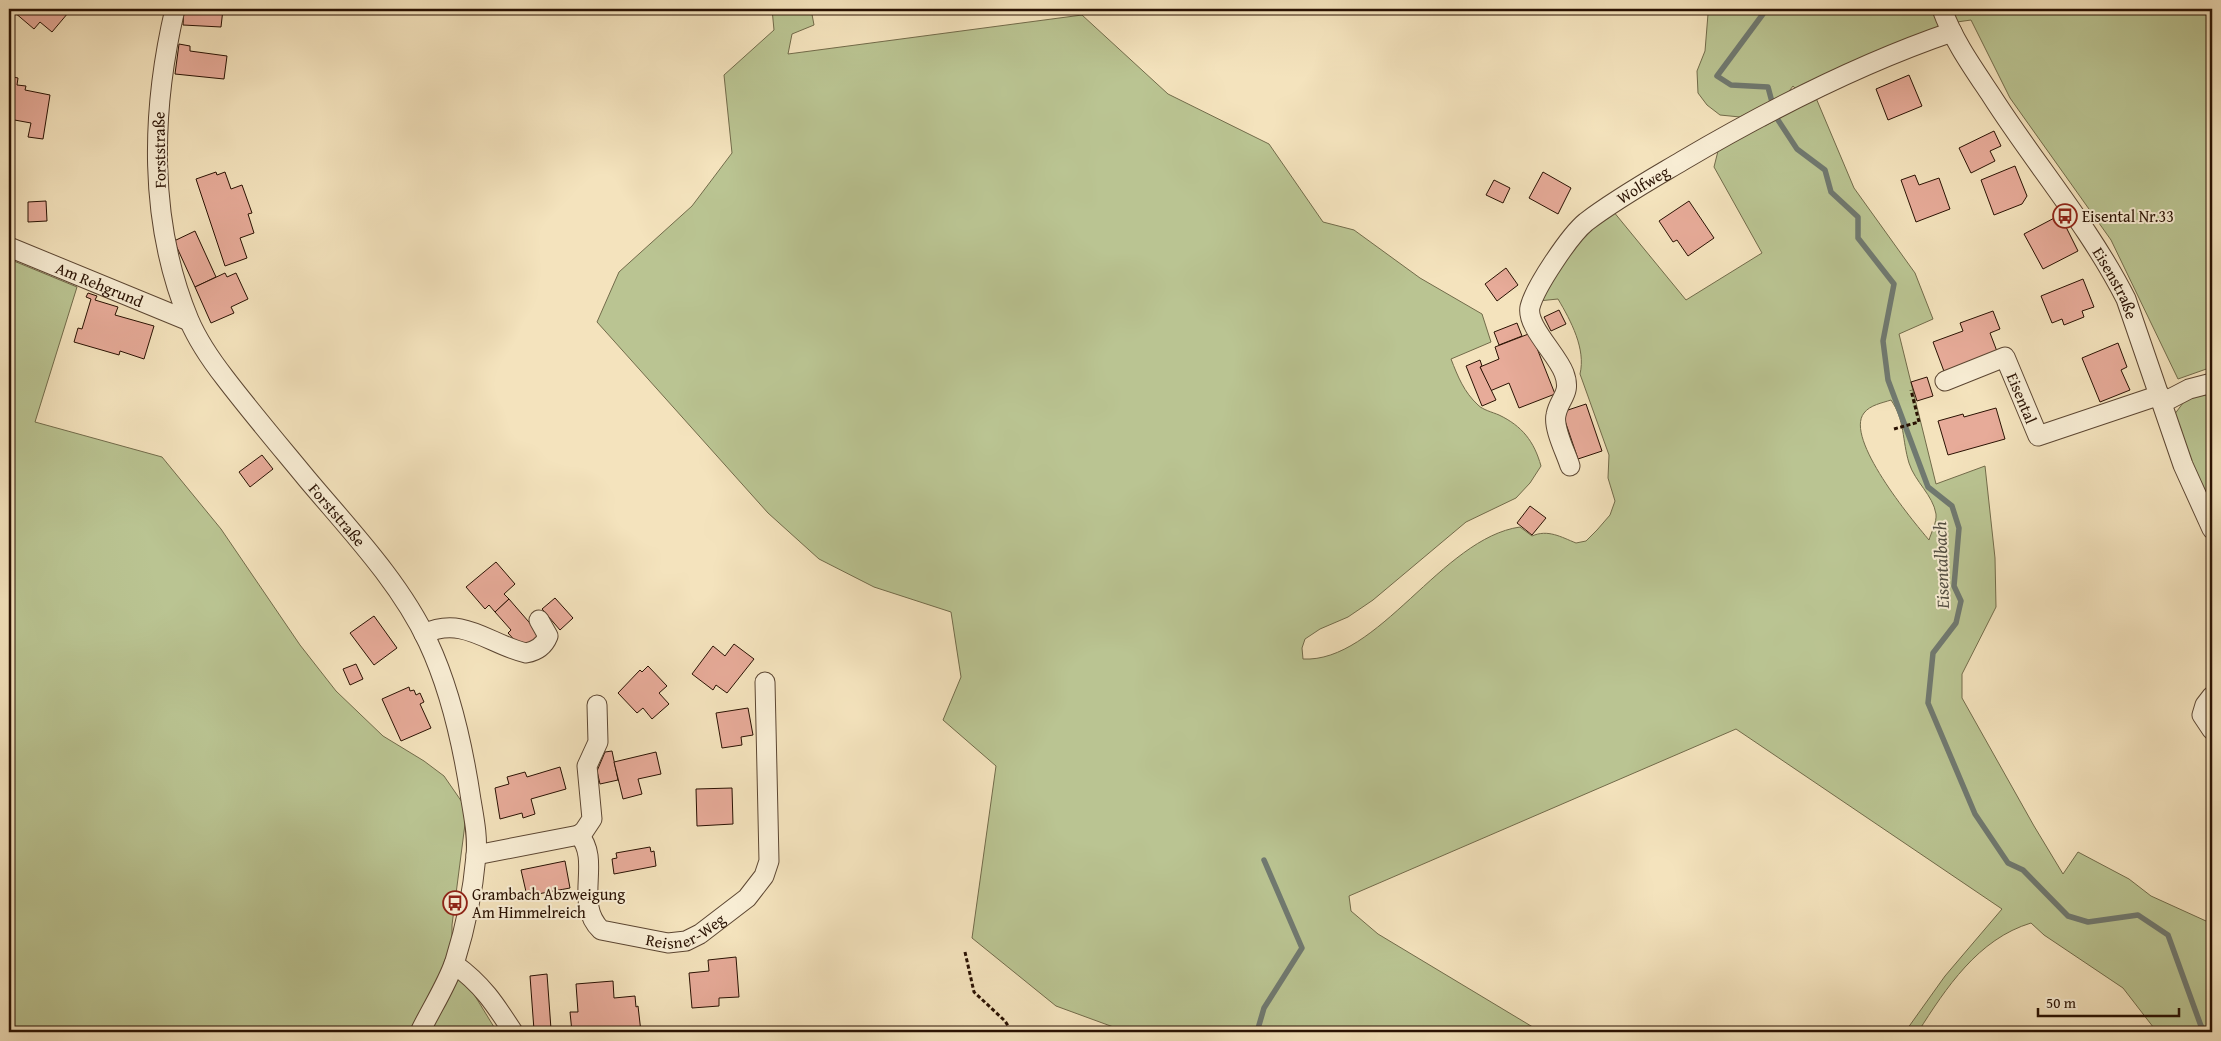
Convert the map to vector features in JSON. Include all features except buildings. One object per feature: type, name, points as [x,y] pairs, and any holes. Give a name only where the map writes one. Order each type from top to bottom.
[{"type":"street","name":"Forststraße","points":[[175,9],[163,71],[156,147],[165,236],[174,274],[189,321],[200,341],[235,391],[399,594],[424,634],[440,672],[451,706],[466,772],[475,830],[476,855],[466,917],[454,964],[420,1032]]},
{"type":"street","name":"Eisenstraße","points":[[1942,9],[1952,32],[2014,132],[2094,242],[2126,299],[2183,465],[2212,529]]},
{"type":"street","name":"Wolfweg","points":[[1570,466],[1556,421],[1558,409],[1567,389],[1566,378],[1559,362],[1536,327],[1530,314],[1533,299],[1569,239],[1587,222],[1636,189],[1716,141],[1780,108],[1898,52],[1952,32]]},
{"type":"street","name":"Am Rehgrund","points":[[9,247],[189,321]]},
{"type":"street","name":"Eisental","points":[[1945,381],[2005,357],[2038,436],[2161,399]]},
{"type":"street","points":[[2161,399],[2212,383]]},
{"type":"street","points":[[424,634],[443,627],[456,628],[478,633],[526,653],[538,649],[545,643],[548,636],[539,620]]},
{"type":"street","name":"Reisner-Weg","points":[[579,835],[588,849],[588,909],[593,922],[601,930],[668,943],[686,941],[700,934],[747,898],[764,876],[770,861],[765,682]]},
{"type":"street","points":[[2212,696],[2205,704],[2202,715],[2212,730]]},
{"type":"street","points":[[476,855],[579,835],[584,831],[592,819],[587,766],[598,742],[597,705]]},
{"type":"street","points":[[454,964],[472,977],[492,998],[513,1032]]},
{"type":"path","points":[[1894,429],[1919,422],[1910,390]]},
{"type":"path","points":[[965,952],[974,992],[1006,1021],[1012,1032]]},
{"type":"green space","points":[[772,9],[811,9],[814,25],[792,34],[788,54],[1082,15],[1168,94],[1269,144],[1323,222],[1354,230],[1420,278],[1482,314],[1491,342],[1451,359],[1456,372],[1469,395],[1478,405],[1507,419],[1521,429],[1535,449],[1541,466],[1530,483],[1516,498],[1466,522],[1373,600],[1348,617],[1320,629],[1305,639],[1302,648],[1303,659],[1331,655],[1358,642],[1464,553],[1491,536],[1520,527],[1532,536],[1544,533],[1560,536],[1576,543],[1586,541],[1597,530],[1610,515],[1615,501],[1608,478],[1609,455],[1580,374],[1581,355],[1579,345],[1568,316],[1558,299],[1538,301],[1574,243],[1613,211],[1686,300],[1762,253],[1714,167],[1719,147],[1764,124],[1765,126],[1816,98],[1854,188],[1915,273],[1933,319],[1899,334],[1936,484],[1985,466],[1995,558],[1996,607],[1962,674],[1962,698],[2063,874],[2078,852],[2129,879],[2151,896],[2206,921],[2212,927],[2212,1032],[2157,1032],[2123,988],[2044,935],[2031,923],[2012,930],[1979,953],[1952,982],[1918,1032],[1905,1032],[1945,976],[2002,909],[1736,729],[1349,896],[1351,911],[1378,934],[1541,1032],[1127,1032],[1056,1006],[972,938],[996,766],[943,720],[961,677],[951,612],[874,587],[819,559],[768,513],[597,322],[619,272],[692,206],[732,153],[724,75],[774,30]],"holes":[[[1891,400],[1896,408],[1909,463],[1931,501],[1936,514],[1935,524],[1929,540],[1896,498],[1871,459],[1863,441],[1860,425],[1864,413],[1869,408]]]},
{"type":"green space","points":[[1711,9],[1937,9],[1943,27],[1800,94],[1793,86],[1787,94],[1740,117],[1720,115],[1707,105],[1698,93],[1697,71],[1705,51],[1708,14]]},
{"type":"green space","points":[[1952,9],[2212,9],[2212,367],[2178,379],[2111,240],[2010,98],[1971,20],[1957,22]]},
{"type":"green space","points":[[9,259],[77,287],[35,422],[162,457],[221,529],[300,645],[336,691],[383,736],[424,761],[444,776],[464,805],[465,824],[452,925],[452,946],[458,968],[497,1032],[9,1032]]},
{"type":"green space","points":[[2212,390],[2212,517],[2174,415],[2186,399]]},
{"type":"waterway","name":"Eisentalbach","points":[[1764,9],[1763,14],[1717,76],[1731,85],[1768,87],[1776,117],[1797,149],[1825,170],[1831,192],[1858,217],[1858,238],[1894,284],[1883,341],[1888,380],[1928,487],[1952,506],[1959,528],[1954,586],[1961,601],[1956,623],[1933,653],[1928,703],[1975,814],[2008,863],[2023,870],[2068,916],[2088,922],[2138,915],[2168,935],[2201,1026],[2207,1032]]},
{"type":"waterway","points":[[1257,1032],[1264,1008],[1302,948],[1264,860]]},
{"type":"place","name":"Eisental Nr.33","points":[[2065,216]]},
{"type":"place","name":"Grambach Abzweigung Am Himmelreich","points":[[455,903]]}]
